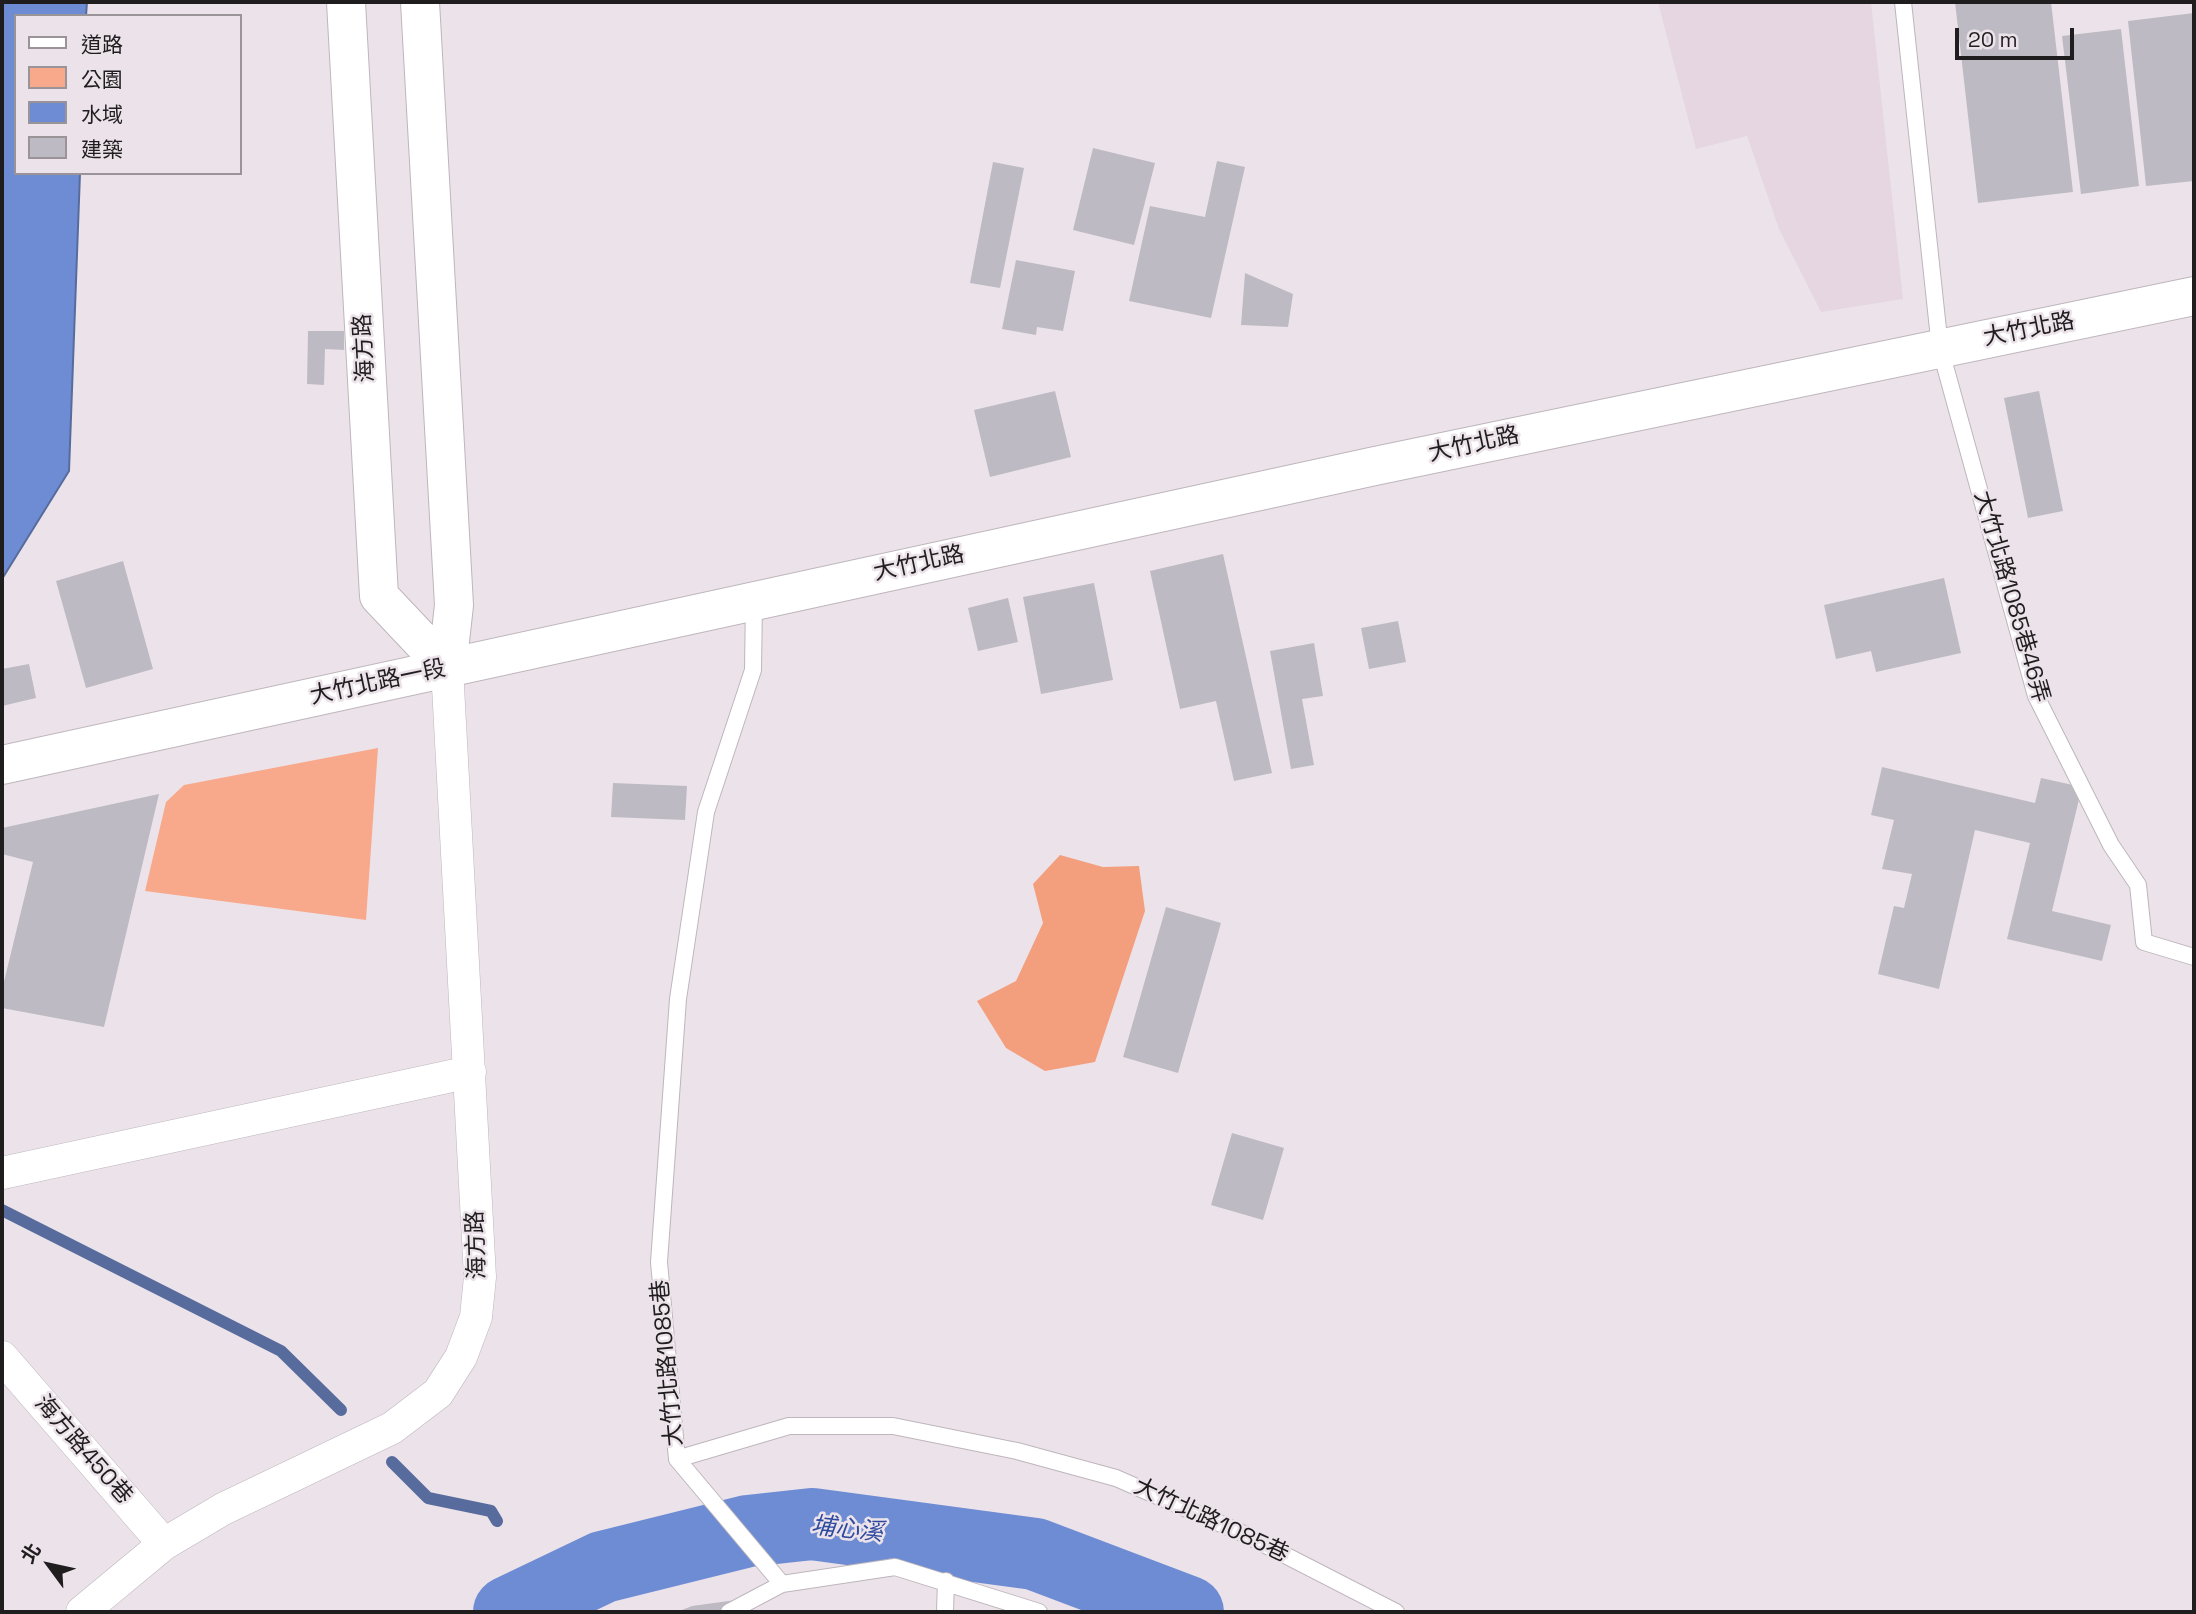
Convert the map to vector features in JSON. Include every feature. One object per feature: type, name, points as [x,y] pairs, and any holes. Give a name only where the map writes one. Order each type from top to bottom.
[{"type":"street","name":"海方路","points":[[346,2],[379,596],[447,668]]},
{"type":"street","name":"海方路","points":[[82,1612],[164,1544],[223,1509],[392,1428],[438,1393],[461,1357],[476,1317],[480,1277],[447,668],[454,605],[420,2]]},
{"type":"street","name":"大竹北路","points":[[754,600],[1375,466],[2194,296]]},
{"type":"street","name":"大竹北路一段","points":[[2,765],[754,600]]},
{"type":"street","points":[[2,1173],[470,1072]]},
{"type":"street","name":"海方路450巷","points":[[2,1357],[164,1544]]},
{"type":"lane","points":[[1903,2],[1940,348]]},
{"type":"lane","name":"大竹北路1085巷46弄","points":[[1940,348],[2036,696],[2111,845],[2138,885],[2144,942],[2194,957]]},
{"type":"lane","name":"大竹北路1085巷","points":[[754,600],[753,670],[706,812],[678,999],[659,1262],[677,1459],[789,1426],[893,1426],[1017,1451],[1116,1478],[1244,1534],[1396,1612]]},
{"type":"lane","points":[[677,1459],[782,1584]]},
{"type":"lane","points":[[729,1612],[782,1584],[895,1567],[1039,1612]]},
{"type":"lane","points":[[945,1612],[946,1581]]},
{"type":"shaded area","points":[[1658,2],[1871,2],[1903,299],[1821,312],[1779,229],[1747,136],[1696,149]]},
{"type":"shaded area","points":[[1060,855],[1103,867],[1139,866],[1145,911],[1095,1062],[1045,1071],[1006,1048],[977,1001],[1016,981],[1043,923],[1033,884]]},
{"type":"green space","points":[[378,748],[366,920],[145,891],[166,802],[184,785]]},
{"type":"water","points":[[2,2],[87,2],[86,14],[14,14],[14,175],[80,175],[69,471],[2,579]]},
{"type":"building","points":[[1955,2],[2051,2],[2073,192],[1978,203]]},
{"type":"building","points":[[2194,13],[2194,181],[2146,186],[2128,21]]},
{"type":"building","points":[[2121,29],[2139,186],[2081,194],[2062,36]]},
{"type":"building","points":[[1093,148],[1155,163],[1134,245],[1073,230]]},
{"type":"building","points":[[1217,161],[1245,167],[1211,318],[1129,301],[1150,206],[1205,217]]},
{"type":"building","points":[[993,162],[1024,168],[1000,288],[970,283]]},
{"type":"building","points":[[1016,260],[1075,271],[1063,331],[1037,327],[1036,335],[1002,329]]},
{"type":"building","points":[[1245,273],[1293,294],[1288,327],[1241,325]]},
{"type":"building","points":[[308,331],[344,331],[344,350],[325,349],[324,385],[307,384]]},
{"type":"building","points":[[1055,391],[1071,457],[990,477],[974,410]]},
{"type":"building","points":[[2039,391],[2063,511],[2028,518],[2004,398]]},
{"type":"building","points":[[1223,554],[1272,773],[1234,781],[1216,701],[1180,709],[1150,571]]},
{"type":"building","points":[[123,561],[153,669],[86,688],[56,581]]},
{"type":"building","points":[[1944,578],[1961,653],[1876,672],[1871,651],[1836,659],[1824,605]]},
{"type":"building","points":[[1094,583],[1113,680],[1041,694],[1023,597]]},
{"type":"building","points":[[1008,598],[1018,642],[978,651],[968,608]]},
{"type":"building","points":[[1398,621],[1406,662],[1369,669],[1361,628]]},
{"type":"building","points":[[1314,643],[1323,696],[1302,699],[1314,765],[1291,769],[1270,651]]},
{"type":"building","points":[[29,664],[36,698],[2,706],[2,669]]},
{"type":"building","points":[[1882,767],[2035,803],[2041,778],[2082,787],[2052,911],[2111,925],[2102,961],[2007,939],[2030,843],[1975,830],[1939,989],[1878,974],[1894,906],[1904,908],[1912,874],[1882,869],[1894,820],[1871,815]]},
{"type":"building","points":[[613,783],[687,786],[685,820],[611,817]]},
{"type":"building","points":[[159,794],[104,1027],[2,1008],[2,990],[33,862],[2,854],[2,828]]},
{"type":"building","points":[[1166,907],[1221,923],[1178,1073],[1123,1057]]},
{"type":"building","points":[[1232,1133],[1284,1148],[1263,1220],[1211,1205]]},
{"type":"building","points":[[736,1600],[738,1612],[677,1612],[692,1606]]},
{"type":"waterway","points":[[2,1210],[281,1351],[341,1410]]},
{"type":"waterway","points":[[392,1462],[428,1498],[491,1511],[497,1521]]},
{"type":"waterway","name":"埔心溪","points":[[509,1612],[603,1567],[748,1531],[812,1524],[1035,1554],[1188,1612]]}]
